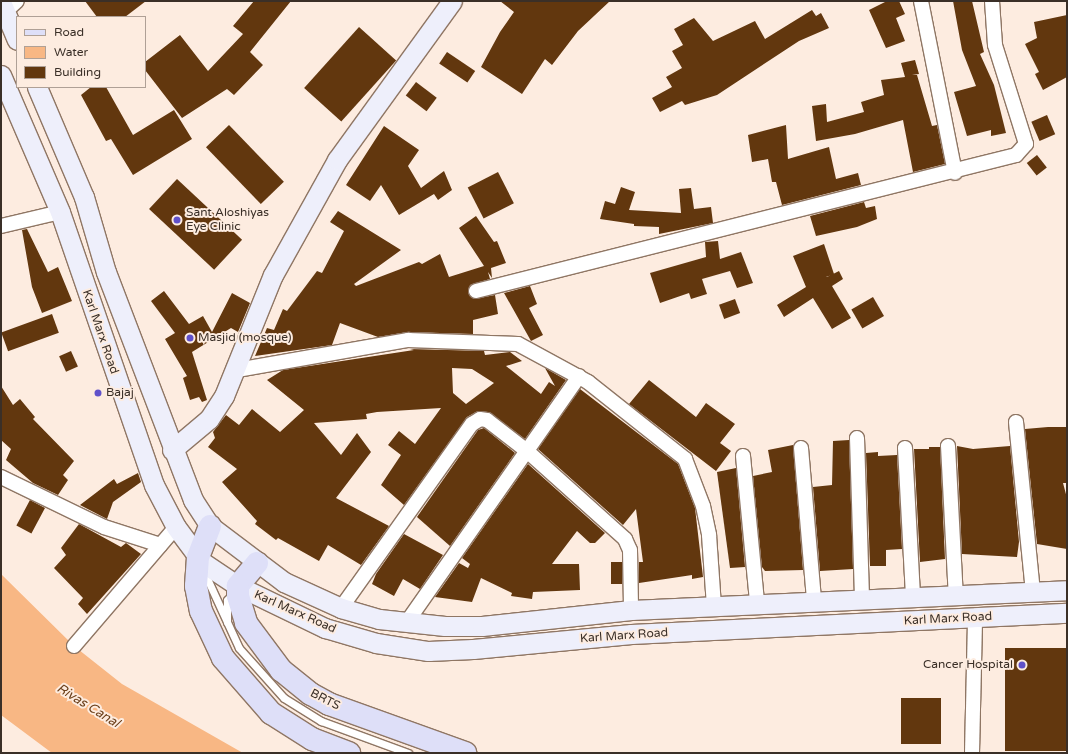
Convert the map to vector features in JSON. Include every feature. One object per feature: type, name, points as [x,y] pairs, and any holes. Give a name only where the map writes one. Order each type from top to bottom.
[{"type":"main road","points":[[172,450],[209,419],[237,370],[273,275],[337,160],[452,1]]},
{"type":"main road","points":[[8,5],[16,36]]},
{"type":"main road","name":"Karl Marx Road","points":[[1,75],[60,212],[144,458],[176,528],[198,557],[238,586],[325,628],[376,642],[428,651],[473,650],[631,634],[1067,613]]},
{"type":"main road","name":"Karl Marx Road","points":[[37,88],[84,197],[106,272],[172,450],[193,500],[210,526],[257,564],[284,582],[341,608],[379,619],[482,626],[631,610],[714,606],[757,602],[862,597],[956,596],[1067,590]]},
{"type":"main road","points":[[210,526],[198,557],[196,586],[201,611],[212,639],[235,675],[271,713],[290,727],[349,753]]},
{"type":"main road","points":[[238,586],[257,564]]},
{"type":"main road","name":"BRTS","points":[[238,586],[246,623],[256,639],[281,670],[306,691],[351,713],[465,753]]},
{"type":"street","points":[[921,1],[955,173]]},
{"type":"street","points":[[476,291],[955,173],[1016,155],[1026,144],[995,45],[992,1]]},
{"type":"street","points":[[1,226],[60,212]]},
{"type":"street","points":[[237,370],[408,340],[518,344],[579,376],[685,460],[703,506],[707,528],[714,606]]},
{"type":"street","points":[[407,622],[579,376]]},
{"type":"street","points":[[341,608],[472,424],[480,419],[487,420],[527,451],[625,538],[630,550],[631,610]]},
{"type":"street","points":[[1016,422],[1033,593]]},
{"type":"street","points":[[857,438],[862,597]]},
{"type":"street","points":[[948,446],[956,596]]},
{"type":"street","points":[[801,448],[814,600]]},
{"type":"street","points":[[905,448],[913,596]]},
{"type":"street","points":[[743,456],[757,602]]},
{"type":"street","points":[[1,478],[104,527],[160,544]]},
{"type":"street","points":[[74,646],[160,544],[176,528]]},
{"type":"street","points":[[972,753],[975,618]]},
{"type":"lane","name":"BRTS","points":[[198,557],[229,631],[267,682],[300,710],[344,731],[408,753]]},
{"type":"lane","points":[[229,631],[226,600],[238,586]]},
{"type":"water","name":"Rivas Canal","points":[[1,574],[74,646],[122,684],[243,753],[52,753],[1,715]]},
{"type":"building","points":[[85,1],[146,1],[126,16],[96,16]]},
{"type":"building","points":[[254,1],[291,1],[250,52],[263,65],[234,95],[227,89],[182,118],[146,71],[146,61],[180,35],[208,71],[243,34],[233,26]]},
{"type":"building","points":[[500,1],[610,1],[578,31],[552,65],[545,59],[522,94],[481,67],[500,32],[514,12]]},
{"type":"building","points":[[887,1],[899,1],[905,14],[896,18],[905,41],[886,48],[869,10]]},
{"type":"building","points":[[953,1],[972,1],[984,52],[980,54],[994,85],[1006,133],[991,136],[991,130],[967,136],[954,92],[976,86],[962,50]]},
{"type":"building","points":[[812,10],[816,16],[821,13],[829,28],[799,41],[717,95],[685,105],[682,101],[660,112],[652,98],[672,87],[666,77],[682,68],[672,51],[683,45],[674,29],[694,18],[713,41],[755,21],[765,39]]},
{"type":"building","points":[[1067,15],[1067,77],[1043,90],[1035,74],[1039,72],[1025,44],[1037,38],[1034,22]]},
{"type":"building","points":[[359,27],[396,60],[341,121],[304,88]]},
{"type":"building","points":[[447,52],[475,71],[467,83],[439,64]]},
{"type":"building","points":[[915,60],[919,74],[912,75],[917,75],[932,126],[937,125],[945,164],[913,172],[903,120],[855,134],[816,141],[812,106],[826,104],[827,122],[864,112],[861,102],[884,95],[881,80],[905,77],[901,63]]},
{"type":"building","points":[[416,82],[437,98],[427,111],[406,96]]},
{"type":"building","points":[[90,88],[107,88],[133,135],[174,110],[192,139],[133,175],[111,139],[106,141],[81,95]]},
{"type":"building","points":[[1047,115],[1055,134],[1040,141],[1031,122]]},
{"type":"building","points":[[229,125],[284,182],[261,204],[206,147]]},
{"type":"building","points":[[786,125],[788,159],[829,147],[836,179],[858,173],[861,185],[782,205],[776,182],[772,182],[768,159],[752,162],[748,135]]},
{"type":"building","points":[[384,126],[419,150],[408,166],[421,188],[444,171],[452,190],[438,200],[434,194],[399,215],[381,185],[370,201],[346,185]]},
{"type":"building","points":[[1037,155],[1047,168],[1037,176],[1027,163]]},
{"type":"building","points":[[498,172],[514,203],[484,219],[468,187]]},
{"type":"building","points":[[177,179],[242,240],[214,270],[149,209]]},
{"type":"building","points":[[621,187],[635,192],[629,210],[681,213],[679,189],[691,188],[694,209],[711,207],[713,223],[659,234],[659,227],[634,226],[634,224],[600,219],[605,201],[615,204]]},
{"type":"building","points":[[864,202],[866,208],[875,206],[877,219],[857,227],[816,236],[810,216]]},
{"type":"building","points":[[338,211],[401,250],[354,284],[356,286],[419,262],[422,264],[440,254],[449,277],[484,266],[459,228],[476,216],[494,242],[497,241],[506,263],[491,268],[492,278],[488,272],[490,279],[470,285],[468,293],[474,299],[495,295],[498,314],[473,320],[473,334],[408,332],[378,337],[340,323],[332,345],[255,356],[267,328],[274,330],[283,309],[287,311],[317,271],[322,273],[344,231],[330,222]]},
{"type":"building","points":[[27,229],[48,272],[58,267],[72,301],[42,313],[32,287],[22,230]]},
{"type":"building","points":[[718,241],[720,259],[741,252],[753,283],[737,288],[730,271],[702,279],[707,294],[691,299],[689,293],[660,303],[650,273],[706,257],[705,242]]},
{"type":"building","points":[[824,244],[834,274],[839,271],[843,279],[832,286],[851,318],[832,329],[813,298],[784,317],[777,305],[806,287],[793,256]]},
{"type":"building","points":[[530,286],[537,304],[529,308],[543,335],[531,341],[504,293]]},
{"type":"building","points":[[164,291],[189,324],[203,316],[212,332],[232,293],[250,303],[238,332],[231,328],[192,352],[207,400],[202,402],[199,397],[190,400],[183,378],[187,376],[165,339],[175,333],[151,301]]},
{"type":"building","points":[[873,297],[884,316],[862,329],[851,310]]},
{"type":"building","points":[[735,299],[740,313],[724,319],[719,305]]},
{"type":"building","points":[[52,314],[59,333],[8,351],[1,332]]},
{"type":"building","points":[[410,349],[484,351],[485,355],[510,352],[522,361],[506,366],[541,394],[549,382],[555,386],[545,368],[566,380],[525,439],[489,412],[476,412],[467,417],[404,505],[381,485],[401,455],[388,445],[399,431],[415,444],[441,408],[377,412],[366,414],[367,419],[314,423],[341,455],[357,433],[371,452],[336,498],[389,526],[361,565],[328,545],[319,561],[278,538],[276,540],[255,524],[257,521],[222,482],[237,469],[208,447],[215,438],[213,432],[226,415],[239,425],[252,409],[280,432],[304,410],[267,380],[283,370],[414,350]],"holes":[[[452,368],[472,369],[494,383],[466,404],[453,393]]]},
{"type":"building","points":[[71,351],[78,367],[66,372],[59,356]]},
{"type":"building","points":[[649,380],[696,417],[706,403],[735,424],[720,443],[731,451],[716,471],[629,404]]},
{"type":"building","points":[[1,386],[13,405],[20,399],[35,417],[33,419],[74,461],[63,475],[68,480],[58,495],[33,483],[6,460],[11,449],[1,440]]},
{"type":"building","points":[[580,389],[678,464],[695,508],[703,577],[692,579],[692,575],[639,583],[639,562],[643,562],[636,509],[623,525],[538,449]]},
{"type":"building","points":[[1067,427],[1067,483],[1063,483],[1067,498],[1067,549],[1037,544],[1025,429]]},
{"type":"building","points":[[484,428],[515,453],[450,546],[417,517],[478,430]]},
{"type":"building","points":[[849,440],[853,569],[820,571],[813,487],[832,485],[833,441]]},
{"type":"building","points":[[793,445],[803,570],[765,571],[762,567],[753,476],[772,472],[768,450]]},
{"type":"building","points":[[957,446],[973,449],[1010,446],[1019,542],[1017,557],[962,554]]},
{"type":"building","points":[[929,447],[940,447],[945,559],[920,562],[914,449],[929,449]]},
{"type":"building","points":[[878,452],[878,456],[897,455],[902,549],[886,550],[886,566],[870,566],[866,453]]},
{"type":"building","points":[[528,464],[605,533],[595,543],[590,543],[577,531],[552,564],[579,564],[580,590],[533,592],[532,599],[511,596],[512,593],[481,578],[472,602],[435,597],[459,563],[468,568],[470,564],[462,558]]},
{"type":"building","points":[[736,468],[745,567],[730,568],[717,472]]},
{"type":"building","points":[[138,473],[141,482],[113,502],[107,519],[80,505],[114,479],[117,484]]},
{"type":"building","points":[[30,500],[45,508],[31,534],[16,526]]},
{"type":"building","points":[[79,524],[121,547],[126,543],[141,554],[87,614],[78,604],[83,598],[54,568],[66,555],[61,548]]},
{"type":"building","points":[[404,534],[443,555],[420,589],[403,579],[394,596],[372,584],[376,574]]},
{"type":"building","points":[[611,562],[622,562],[622,584],[611,584]]},
{"type":"building","points":[[1005,648],[1067,648],[1067,751],[1005,751]]},
{"type":"building","points":[[901,698],[941,698],[941,744],[901,744]]},
{"type":"place","name":"Sant Aloshiyas Eye Clinic","points":[[177,220]]},
{"type":"place","name":"Masjid (mosque)","points":[[190,338]]},
{"type":"place","name":"Bajaj","points":[[98,393]]},
{"type":"place","name":"Cancer Hospital","points":[[1022,665]]}]
